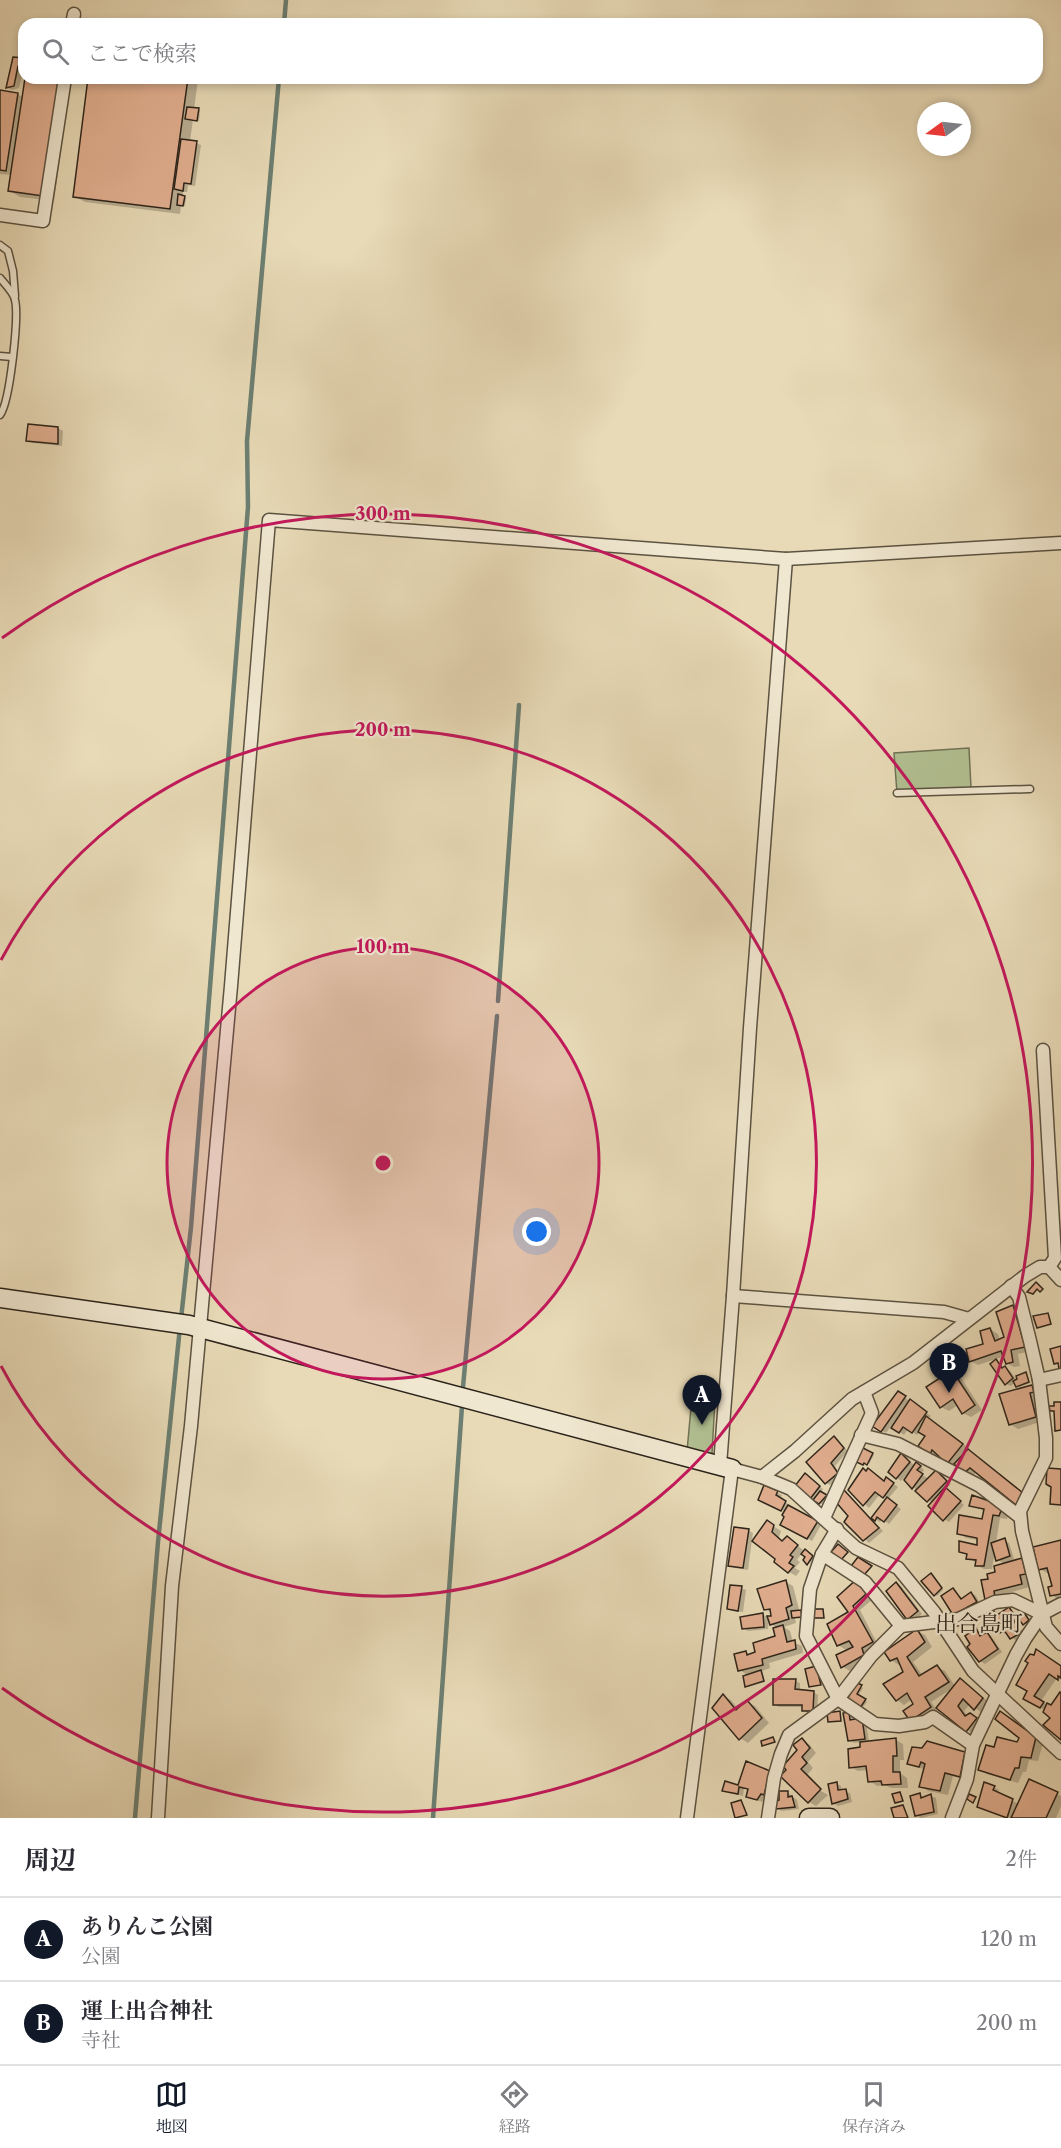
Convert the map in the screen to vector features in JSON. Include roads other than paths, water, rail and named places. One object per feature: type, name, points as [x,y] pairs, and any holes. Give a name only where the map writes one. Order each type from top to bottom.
[{"type":"street","points":[[0,215],[44,221],[64,84]]},
{"type":"street","points":[[158,1818],[172,1586],[191,1426],[189,1325],[232,974],[269,520],[786,559],[1061,543]]},
{"type":"street","points":[[687,1818],[726,1467],[733,1296],[750,1028],[786,559]]},
{"type":"street","points":[[1043,1050],[1055,1258],[1049,1267]]},
{"type":"street","points":[[762,1477],[795,1451],[852,1399],[913,1363],[1011,1286],[1040,1267],[1049,1267],[1061,1280]]},
{"type":"street","points":[[1011,1286],[1019,1297],[1039,1380],[1046,1438],[1046,1458],[1020,1510],[1020,1517],[1046,1627],[1061,1644]]},
{"type":"street","points":[[733,1296],[944,1312],[969,1318]]},
{"type":"street","points":[[0,1298],[189,1325],[762,1477],[790,1490],[856,1548],[898,1568],[940,1622],[973,1671],[997,1696],[1061,1753]]},
{"type":"street","points":[[1039,1380],[1061,1375]]},
{"type":"street","points":[[824,1518],[872,1413],[864,1392]]},
{"type":"street","points":[[861,1435],[898,1444],[949,1470],[980,1486],[1020,1517]]},
{"type":"street","points":[[837,1529],[822,1554],[810,1589],[806,1636],[838,1699],[876,1724],[899,1726],[925,1722],[933,1717],[973,1744]]},
{"type":"street","points":[[822,1554],[865,1582],[901,1626]]},
{"type":"street","points":[[768,1818],[774,1778],[789,1735],[838,1699],[871,1656],[901,1626],[959,1619],[995,1602],[1012,1600],[1042,1614]]},
{"type":"street","points":[[952,1818],[967,1779],[973,1744],[1025,1639],[1042,1614],[1061,1604]]},
{"type":"street","points":[[810,1818],[830,1818]]},
{"type":"lane","points":[[0,245],[8,251],[13,271],[16,316],[7,391],[0,415]]},
{"type":"lane","points":[[0,278],[15,298]]},
{"type":"lane","points":[[0,356],[12,357]]},
{"type":"lane","points":[[897,793],[1030,789]]},
{"type":"waterway","points":[[284,18],[286,0]]},
{"type":"waterway","points":[[181,1319],[191,1227],[248,507],[247,441],[278,84]]},
{"type":"waterway","points":[[498,1001],[519,705]]},
{"type":"waterway","points":[[463,1387],[497,1016]]},
{"type":"waterway","points":[[135,1818],[158,1542],[180,1327]]},
{"type":"waterway","points":[[433,1818],[462,1406]]},
{"type":"place","name":"運上出合神社","points":[[949,1393]]},
{"type":"place","name":"ありんこ公園","points":[[702,1425]]},
{"type":"district","name":"出合島町","points":[[979,1623]]}]
